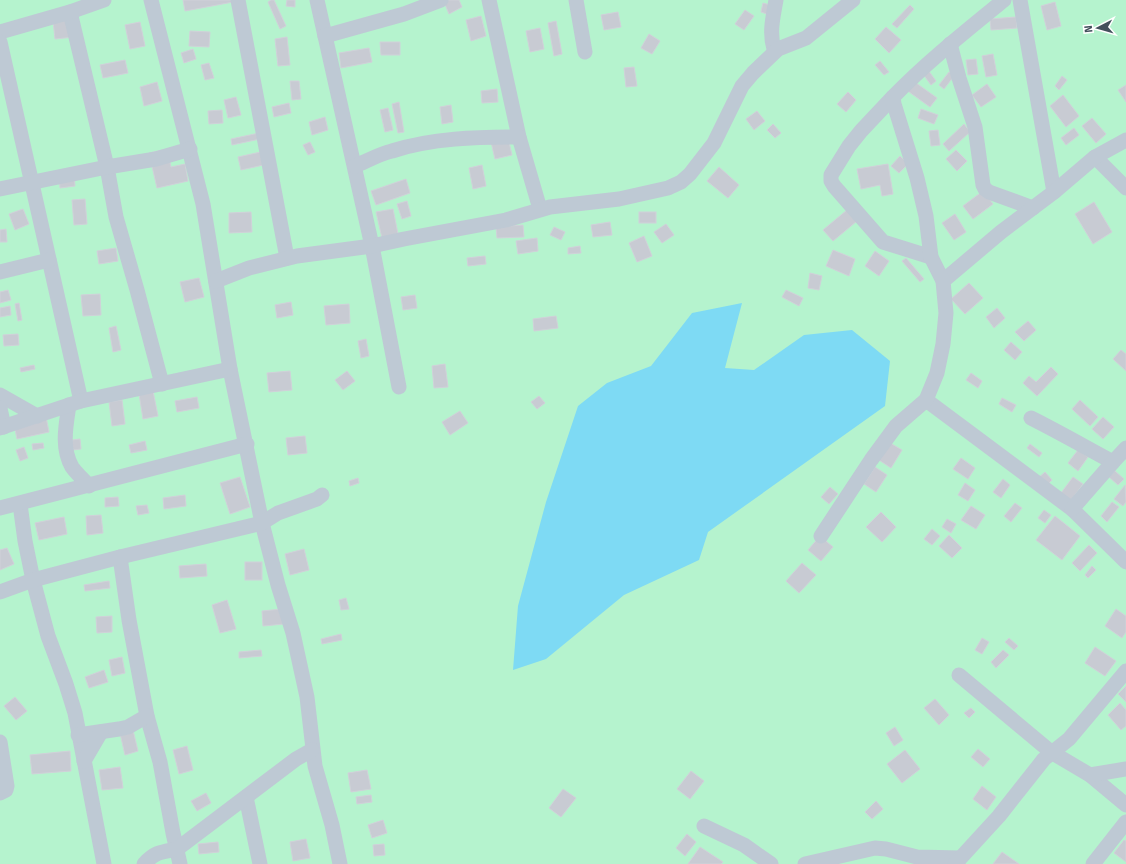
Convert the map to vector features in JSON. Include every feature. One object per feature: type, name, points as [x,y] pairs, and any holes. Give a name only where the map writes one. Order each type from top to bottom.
[{"type":"street","points":[[0,32],[70,12],[104,0]]},
{"type":"street","points":[[151,0],[203,204],[230,369],[247,444],[262,523],[276,579],[293,633],[307,697],[312,750],[332,825],[340,864]]},
{"type":"street","points":[[238,0],[287,258]]},
{"type":"street","points":[[317,0],[372,246],[399,387]]},
{"type":"street","points":[[325,36],[404,14],[441,0]]},
{"type":"street","points":[[489,0],[519,137],[540,209]]},
{"type":"street","points":[[576,0],[584,52]]},
{"type":"street","points":[[776,0],[771,40],[774,49],[778,49]]},
{"type":"street","points":[[216,281],[249,268],[287,258],[372,246],[506,220],[540,209],[619,199],[668,188],[681,182],[690,174],[714,143],[742,86],[753,73],[778,49],[806,38],[853,0]]},
{"type":"street","points":[[931,257],[883,242],[834,186],[831,181],[831,175],[849,146],[861,131],[905,84],[950,44],[1004,0]]},
{"type":"street","points":[[1020,0],[1054,192]]},
{"type":"street","points":[[70,12],[107,167],[119,231],[137,290],[162,384]]},
{"type":"street","points":[[0,42],[33,183],[49,260],[75,403],[66,428],[65,439],[67,454],[73,468],[89,486]]},
{"type":"street","points":[[950,44],[959,78],[976,127],[983,184],[985,189],[989,192],[1033,208]]},
{"type":"street","points":[[821,536],[871,460],[896,426],[926,400],[937,373],[943,344],[946,313],[943,281],[931,257],[926,216],[919,185],[893,97]]},
{"type":"street","points":[[355,166],[391,151],[426,143],[482,137],[519,137]]},
{"type":"street","points":[[943,281],[1001,232],[1054,192],[1095,157],[1126,140]]},
{"type":"street","points":[[0,189],[107,167],[156,159],[190,149]]},
{"type":"street","points":[[1095,157],[1126,188]]},
{"type":"street","points":[[0,272],[49,260]]},
{"type":"street","points":[[0,408],[2,427],[75,403],[230,369]]},
{"type":"street","points":[[0,395],[37,416]]},
{"type":"street","points":[[926,400],[1072,509],[1126,562]]},
{"type":"street","points":[[1031,418],[1112,462]]},
{"type":"street","points":[[0,508],[247,444]]},
{"type":"street","points":[[1072,509],[1112,462],[1126,448]]},
{"type":"street","points":[[0,592],[33,580],[120,557],[262,523],[278,513],[317,499],[322,495]]},
{"type":"street","points":[[20,504],[25,541],[33,580],[48,636],[75,713],[78,735],[104,864]]},
{"type":"street","points":[[120,557],[129,620],[147,716],[160,762],[180,864]]},
{"type":"street","points":[[805,864],[875,848],[886,849],[917,857],[958,861],[999,816],[1044,759],[1069,739],[1126,671]]},
{"type":"street","points":[[958,675],[1051,752],[1090,776],[1126,805]]},
{"type":"street","points":[[78,735],[128,727],[147,716]]},
{"type":"street","points":[[84,761],[101,732]]},
{"type":"street","points":[[0,742],[7,786],[6,790],[0,793]]},
{"type":"street","points":[[144,864],[152,855],[159,852],[177,849],[296,759],[312,750]]},
{"type":"street","points":[[1090,776],[1126,770]]},
{"type":"street","points":[[246,797],[260,864]]},
{"type":"street","points":[[1093,864],[1126,822]]},
{"type":"street","points":[[704,826],[744,845],[771,864]]},
{"type":"green space","points":[[0,0],[1126,0],[1126,864],[0,864]]},
{"type":"water","points":[[742,303],[725,368],[754,370],[804,335],[852,330],[890,361],[885,406],[708,532],[699,560],[624,595],[546,659],[513,670],[518,606],[546,502],[578,406],[607,383],[651,366],[692,313]]},
{"type":"building","points":[[183,0],[233,0],[233,2],[185,11]]},
{"type":"building","points":[[274,0],[286,26],[280,29],[268,2]]},
{"type":"building","points":[[287,0],[295,0],[295,7],[286,6]]},
{"type":"building","points":[[448,0],[459,0],[462,7],[449,14],[444,2]]},
{"type":"building","points":[[1055,2],[1061,26],[1047,30],[1041,6]]},
{"type":"building","points":[[763,3],[770,5],[767,14],[761,12]]},
{"type":"building","points":[[910,5],[914,9],[897,28],[892,24]]},
{"type":"building","points":[[745,10],[754,16],[744,30],[735,24]]},
{"type":"building","points":[[618,12],[621,27],[604,30],[601,15]]},
{"type":"building","points":[[481,16],[486,36],[471,41],[466,20]]},
{"type":"building","points":[[1016,17],[1017,28],[991,30],[990,19]]},
{"type":"building","points":[[72,19],[74,37],[55,39],[53,21]]},
{"type":"building","points":[[556,21],[562,54],[554,56],[548,23]]},
{"type":"building","points":[[140,22],[145,46],[130,49],[125,25]]},
{"type":"building","points":[[886,27],[901,40],[889,53],[875,39]]},
{"type":"building","points":[[540,28],[544,49],[530,52],[526,31]]},
{"type":"building","points":[[190,31],[210,32],[209,47],[189,46]]},
{"type":"building","points":[[649,34],[660,41],[652,54],[641,48]]},
{"type":"building","points":[[287,37],[290,65],[278,66],[275,39]]},
{"type":"building","points":[[380,42],[400,42],[400,55],[381,55]]},
{"type":"building","points":[[369,48],[372,62],[341,68],[339,53]]},
{"type":"building","points":[[193,49],[196,59],[184,63],[181,53]]},
{"type":"building","points":[[993,54],[997,75],[986,77],[982,56]]},
{"type":"building","points":[[976,59],[978,74],[968,75],[966,60]]},
{"type":"building","points":[[125,60],[128,73],[103,78],[100,65]]},
{"type":"building","points":[[880,61],[889,72],[884,75],[875,65]]},
{"type":"building","points":[[209,63],[214,78],[205,80],[201,65]]},
{"type":"building","points":[[634,67],[637,86],[626,87],[624,68]]},
{"type":"building","points":[[928,70],[936,81],[931,85],[923,74]]},
{"type":"building","points":[[949,72],[954,76],[944,89],[939,85]]},
{"type":"building","points":[[1062,76],[1067,80],[1059,90],[1055,86]]},
{"type":"building","points":[[912,80],[937,98],[930,107],[905,89]]},
{"type":"building","points":[[290,81],[299,81],[301,99],[292,100]]},
{"type":"building","points":[[157,82],[162,101],[144,106],[140,87]]},
{"type":"building","points":[[987,84],[996,97],[981,107],[972,95]]},
{"type":"building","points":[[1126,85],[1126,102],[1118,90]]},
{"type":"building","points":[[497,89],[498,102],[482,103],[481,91]]},
{"type":"building","points":[[848,92],[856,100],[846,112],[837,104]]},
{"type":"building","points":[[1063,95],[1079,116],[1066,127],[1050,106]]},
{"type":"building","points":[[236,97],[241,115],[228,118],[224,100]]},
{"type":"building","points":[[399,102],[404,132],[398,133],[392,104]]},
{"type":"building","points":[[289,103],[291,113],[274,117],[272,107]]},
{"type":"building","points":[[451,105],[453,122],[442,124],[440,107]]},
{"type":"building","points":[[388,108],[393,130],[385,132],[380,110]]},
{"type":"building","points":[[921,109],[938,115],[934,124],[918,118]]},
{"type":"building","points":[[222,110],[223,123],[209,124],[208,111]]},
{"type":"building","points":[[757,111],[765,121],[754,130],[746,119]]},
{"type":"building","points":[[325,117],[328,130],[312,135],[309,122]]},
{"type":"building","points":[[1092,118],[1106,134],[1096,143],[1082,126]]},
{"type":"building","points":[[773,124],[781,133],[775,138],[767,130]]},
{"type":"building","points":[[964,124],[970,132],[949,151],[943,144]]},
{"type":"building","points":[[1074,128],[1079,135],[1066,145],[1061,138]]},
{"type":"building","points":[[938,130],[940,145],[931,146],[929,131]]},
{"type":"building","points":[[259,133],[260,139],[232,145],[231,139]]},
{"type":"building","points":[[508,138],[512,155],[495,159],[491,142]]},
{"type":"building","points":[[310,142],[315,152],[308,155],[303,145]]},
{"type":"building","points":[[167,149],[171,167],[185,164],[188,181],[157,188],[149,153]]},
{"type":"building","points":[[956,150],[967,161],[957,171],[946,159]]},
{"type":"building","points":[[265,151],[268,164],[241,170],[238,157]]},
{"type":"building","points":[[900,156],[908,164],[899,173],[891,166]]},
{"type":"building","points":[[888,164],[893,194],[882,196],[880,185],[861,189],[857,169]]},
{"type":"building","points":[[482,165],[486,186],[473,189],[469,168]]},
{"type":"building","points":[[719,167],[739,185],[728,198],[707,181]]},
{"type":"building","points":[[74,174],[75,186],[60,188],[59,176]]},
{"type":"building","points":[[406,179],[410,193],[376,205],[371,191]]},
{"type":"building","points":[[983,191],[993,204],[973,219],[963,206]]},
{"type":"building","points":[[85,199],[87,224],[74,225],[72,200]]},
{"type":"building","points":[[407,201],[411,216],[402,219],[397,204]]},
{"type":"building","points":[[1094,202],[1112,232],[1093,244],[1075,214]]},
{"type":"building","points":[[23,209],[29,224],[15,230],[9,214]]},
{"type":"building","points":[[393,209],[398,234],[382,238],[376,212]]},
{"type":"building","points":[[847,210],[857,221],[833,241],[823,230]]},
{"type":"building","points":[[251,212],[252,232],[229,233],[229,213]]},
{"type":"building","points":[[639,212],[656,212],[656,223],[639,223]]},
{"type":"building","points":[[955,214],[966,232],[954,240],[942,223]]},
{"type":"building","points":[[610,222],[612,235],[593,237],[591,225]]},
{"type":"building","points":[[666,224],[674,235],[662,243],[654,232]]},
{"type":"building","points":[[523,225],[524,237],[497,238],[496,227]]},
{"type":"building","points":[[554,227],[565,232],[561,240],[550,235]]},
{"type":"building","points":[[6,229],[7,242],[0,242],[0,230]]},
{"type":"building","points":[[644,236],[652,256],[637,262],[629,243]]},
{"type":"building","points":[[537,238],[538,251],[518,254],[516,241]]},
{"type":"building","points":[[580,246],[581,253],[568,254],[568,248]]},
{"type":"building","points":[[116,248],[118,261],[99,264],[97,251]]},
{"type":"building","points":[[833,250],[855,259],[849,276],[826,266]]},
{"type":"building","points":[[875,251],[889,261],[879,276],[865,266]]},
{"type":"building","points":[[485,256],[486,264],[468,266],[467,258]]},
{"type":"building","points":[[906,258],[924,279],[920,282],[902,261]]},
{"type":"building","points":[[810,273],[822,276],[819,290],[808,288]]},
{"type":"building","points":[[199,278],[204,297],[185,302],[180,282]]},
{"type":"building","points":[[969,283],[983,298],[965,314],[951,299]]},
{"type":"building","points":[[8,290],[11,300],[0,303],[0,292]]},
{"type":"building","points":[[786,290],[803,298],[799,306],[782,297]]},
{"type":"building","points":[[100,294],[101,315],[83,316],[81,295]]},
{"type":"building","points":[[415,295],[417,308],[403,310],[401,297]]},
{"type":"building","points":[[291,302],[293,315],[277,318],[275,305]]},
{"type":"building","points":[[19,303],[22,320],[18,321],[15,304]]},
{"type":"building","points":[[349,304],[350,323],[326,325],[324,306]]},
{"type":"building","points":[[10,306],[11,315],[0,317],[0,308]]},
{"type":"building","points":[[997,308],[1005,318],[994,328],[986,317]]},
{"type":"building","points":[[556,316],[558,328],[534,331],[533,319]]},
{"type":"building","points":[[1028,321],[1036,330],[1024,341],[1015,332]]},
{"type":"building","points":[[116,326],[121,350],[113,352],[109,328]]},
{"type":"building","points":[[18,334],[19,345],[4,346],[3,335]]},
{"type":"building","points":[[366,339],[369,356],[361,358],[358,341]]},
{"type":"building","points":[[1011,342],[1022,352],[1015,360],[1004,350]]},
{"type":"building","points":[[1121,350],[1126,354],[1126,371],[1113,359]]},
{"type":"building","points":[[445,364],[448,387],[434,388],[432,366]]},
{"type":"building","points":[[34,365],[35,369],[21,372],[20,368]]},
{"type":"building","points":[[1051,367],[1058,374],[1037,396],[1023,383],[1029,376],[1036,382]]},
{"type":"building","points":[[290,371],[292,390],[269,392],[267,373]]},
{"type":"building","points":[[347,371],[355,381],[343,390],[335,380]]},
{"type":"building","points":[[971,373],[982,381],[978,388],[966,380]]},
{"type":"building","points":[[153,391],[158,416],[143,419],[139,394]]},
{"type":"building","points":[[539,396],[545,403],[537,409],[531,402]]},
{"type":"building","points":[[197,397],[199,408],[177,412],[175,401]]},
{"type":"building","points":[[1002,398],[1016,405],[1012,412],[999,404]]},
{"type":"building","points":[[122,400],[125,424],[112,426],[109,402]]},
{"type":"building","points":[[1080,400],[1098,417],[1090,426],[1072,409]]},
{"type":"building","points":[[460,411],[468,423],[450,435],[442,422]]},
{"type":"building","points":[[46,417],[49,432],[17,439],[14,424]]},
{"type":"building","points":[[1103,417],[1114,427],[1103,439],[1092,429]]},
{"type":"building","points":[[305,436],[307,453],[288,455],[286,438]]},
{"type":"building","points":[[80,439],[81,449],[73,450],[72,440]]},
{"type":"building","points":[[145,441],[147,450],[131,453],[129,445]]},
{"type":"building","points":[[43,443],[44,448],[33,450],[32,444]]},
{"type":"building","points":[[890,443],[902,450],[891,468],[879,460]]},
{"type":"building","points":[[1030,444],[1042,453],[1039,457],[1027,448]]},
{"type":"building","points":[[24,447],[28,458],[20,461],[16,450]]},
{"type":"building","points":[[1078,450],[1088,457],[1078,471],[1068,463]]},
{"type":"building","points":[[961,458],[975,468],[968,479],[953,469]]},
{"type":"building","points":[[875,467],[887,475],[876,492],[864,484]]},
{"type":"building","points":[[1115,471],[1124,479],[1118,485],[1109,477]]},
{"type":"building","points":[[1045,472],[1052,480],[1045,487],[1037,479]]},
{"type":"building","points":[[240,477],[250,507],[230,514],[220,483]]},
{"type":"building","points":[[1073,477],[1083,484],[1068,504],[1058,497]]},
{"type":"building","points":[[358,478],[359,483],[350,486],[349,481]]},
{"type":"building","points":[[1003,479],[1010,485],[1001,498],[993,492]]},
{"type":"building","points":[[965,483],[975,490],[968,501],[958,495]]},
{"type":"building","points":[[1125,485],[1126,502],[1123,506],[1114,499]]},
{"type":"building","points":[[830,487],[838,494],[829,504],[821,497]]},
{"type":"building","points":[[185,495],[186,506],[164,509],[163,498]]},
{"type":"building","points":[[118,497],[119,506],[105,507],[105,498]]},
{"type":"building","points":[[1112,502],[1119,507],[1107,522],[1101,516]]},
{"type":"building","points":[[1015,503],[1022,508],[1011,522],[1004,516]]},
{"type":"building","points":[[147,505],[149,513],[138,515],[136,506]]},
{"type":"building","points":[[971,506],[985,515],[976,529],[961,520]]},
{"type":"building","points":[[1044,510],[1051,515],[1045,523],[1038,518]]},
{"type":"building","points":[[881,512],[896,527],[882,542],[866,527]]},
{"type":"building","points":[[101,515],[103,533],[87,535],[86,516]]},
{"type":"building","points":[[1055,516],[1080,536],[1062,560],[1036,540]]},
{"type":"building","points":[[64,517],[67,534],[39,540],[35,523]]},
{"type":"building","points":[[947,519],[956,524],[951,533],[942,527]]},
{"type":"building","points":[[932,529],[940,536],[932,545],[924,539]]},
{"type":"building","points":[[949,535],[962,548],[952,558],[939,546]]},
{"type":"building","points":[[820,536],[833,547],[821,561],[808,550]]},
{"type":"building","points":[[1089,545],[1097,553],[1080,571],[1072,563]]},
{"type":"building","points":[[7,548],[14,564],[0,570],[0,550]]},
{"type":"building","points":[[304,549],[309,570],[290,575],[285,554]]},
{"type":"building","points":[[245,562],[262,562],[262,580],[245,580]]},
{"type":"building","points":[[802,563],[816,575],[799,593],[786,581]]},
{"type":"building","points":[[206,564],[207,576],[180,578],[179,566]]},
{"type":"building","points":[[1092,566],[1096,570],[1088,578],[1085,575]]},
{"type":"building","points":[[109,581],[110,588],[85,591],[84,585]]},
{"type":"building","points":[[346,598],[349,609],[341,610],[339,600]]},
{"type":"building","points":[[227,600],[236,629],[220,633],[212,605]]},
{"type":"building","points":[[282,609],[284,624],[263,626],[262,611]]},
{"type":"building","points":[[1116,609],[1126,616],[1126,632],[1122,638],[1105,626]]},
{"type":"building","points":[[112,616],[112,632],[97,633],[96,617]]},
{"type":"building","points":[[341,634],[342,640],[322,644],[321,639]]},
{"type":"building","points":[[982,638],[989,642],[982,654],[975,650]]},
{"type":"building","points":[[1009,638],[1018,646],[1014,650],[1005,642]]},
{"type":"building","points":[[1095,647],[1116,661],[1105,676],[1085,663]]},
{"type":"building","points":[[261,650],[262,656],[239,658],[239,652]]},
{"type":"building","points":[[1003,650],[1009,655],[996,668],[991,662]]},
{"type":"building","points":[[122,657],[125,673],[112,676],[109,660]]},
{"type":"building","points":[[104,670],[108,682],[89,688],[85,677]]},
{"type":"building","points":[[1126,686],[1126,702],[1118,694]]},
{"type":"building","points":[[15,697],[27,711],[16,720],[4,706]]},
{"type":"building","points":[[935,699],[949,715],[939,725],[924,708]]},
{"type":"building","points":[[1120,703],[1126,710],[1126,726],[1121,730],[1108,715]]},
{"type":"building","points":[[971,708],[975,712],[969,718],[964,713]]},
{"type":"building","points":[[132,726],[138,751],[125,755],[119,729]]},
{"type":"building","points":[[895,727],[903,740],[894,746],[886,733]]},
{"type":"building","points":[[187,746],[193,770],[179,774],[173,750]]},
{"type":"building","points":[[978,749],[990,759],[983,767],[971,757]]},
{"type":"building","points":[[905,750],[920,769],[902,783],[887,764]]},
{"type":"building","points":[[70,751],[71,771],[32,774],[30,755]]},
{"type":"building","points":[[120,767],[123,788],[102,790],[99,770]]},
{"type":"building","points":[[367,770],[371,789],[351,792],[348,773]]},
{"type":"building","points":[[691,771],[704,781],[690,799],[677,789]]},
{"type":"building","points":[[982,786],[996,797],[987,810],[973,799]]},
{"type":"building","points":[[563,789],[576,798],[561,817],[549,808]]},
{"type":"building","points":[[206,793],[211,803],[197,811],[191,801]]},
{"type":"building","points":[[371,795],[372,802],[357,804],[356,797]]},
{"type":"building","points":[[876,801],[883,809],[872,819],[865,812]]},
{"type":"building","points":[[383,820],[387,833],[372,838],[368,825]]},
{"type":"building","points":[[687,834],[696,842],[685,856],[676,848]]},
{"type":"building","points":[[306,839],[310,858],[293,861],[290,842]]},
{"type":"building","points":[[1124,840],[1126,841],[1126,862],[1114,853]]},
{"type":"building","points":[[218,842],[219,852],[199,854],[198,844]]},
{"type":"building","points":[[384,844],[385,855],[374,856],[373,845]]},
{"type":"building","points":[[700,847],[723,862],[721,864],[688,864]]},
{"type":"building","points":[[1002,852],[1019,864],[993,864]]}]
